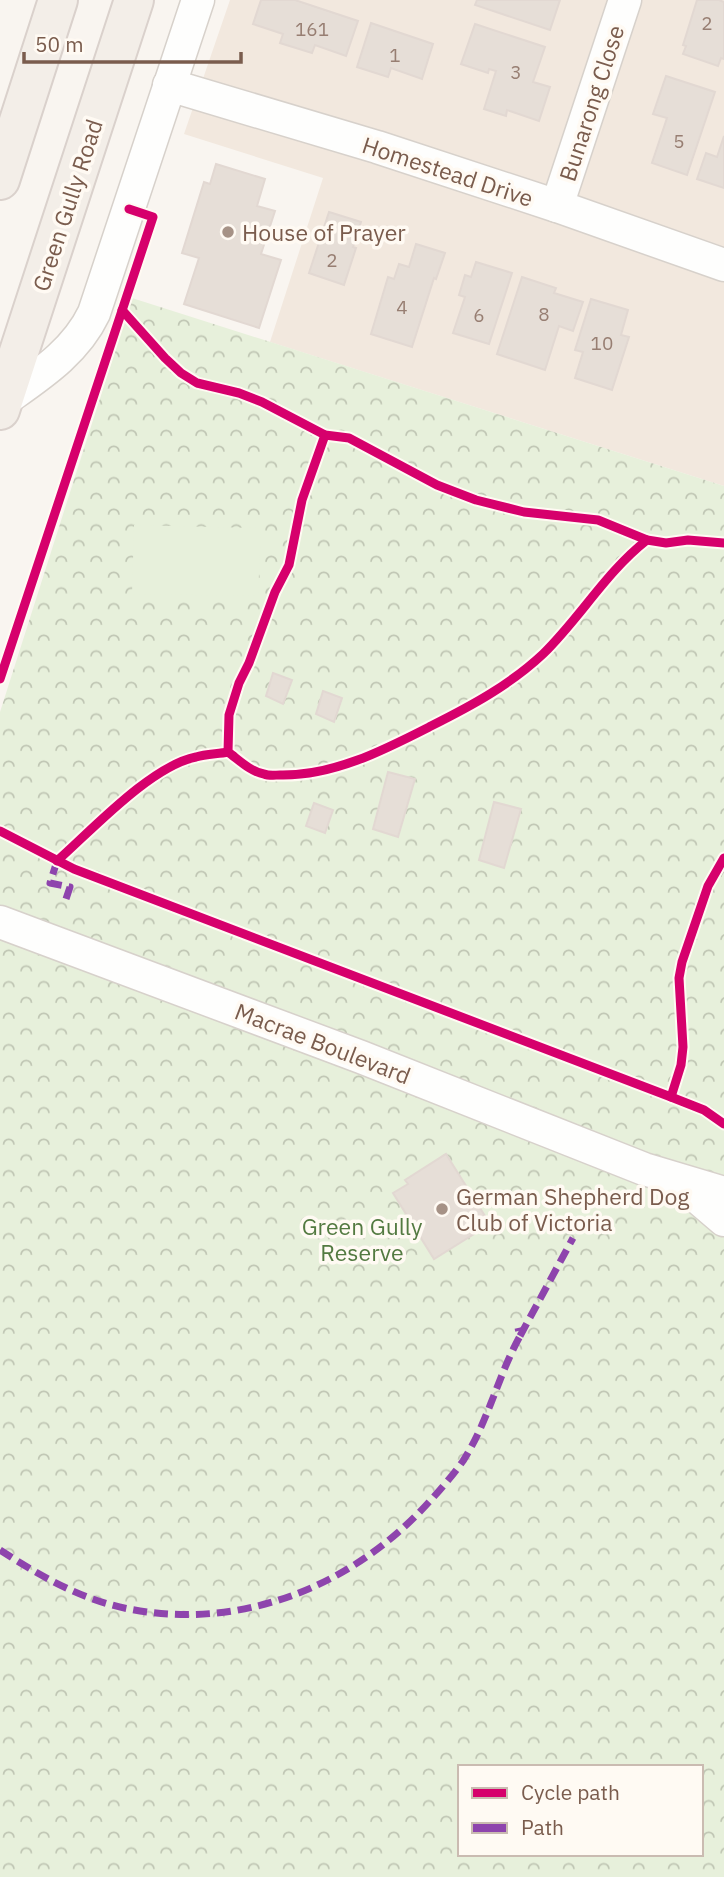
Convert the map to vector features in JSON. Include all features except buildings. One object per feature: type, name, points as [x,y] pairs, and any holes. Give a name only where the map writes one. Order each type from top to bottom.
[{"type":"main road","points":[[0,180],[58,0]]},
{"type":"main road","name":"Green Gully Road","points":[[1,405],[134,0]]},
{"type":"street","points":[[1,405],[64,355],[87,328],[198,0]]},
{"type":"street","name":"Bunarong Close","points":[[557,206],[625,0]]},
{"type":"street","name":"Homestead Drive","points":[[169,85],[377,147],[724,265]]},
{"type":"street","name":"Macrae Boulevard","points":[[0,922],[383,1066],[644,1169],[724,1192]]},
{"type":"street","name":"Macrae Boulevard","points":[[644,1169],[697,1197],[724,1220]]},
{"type":"shaded area","points":[[230,0],[724,0],[724,486],[270,342],[323,178],[184,134]]},
{"type":"green space","name":"Green Gully Reserve","points":[[132,298],[724,486],[724,1877],[0,1877],[0,712]]},
{"type":"green space","points":[[134,525],[261,528],[258,596],[132,594]]},
{"type":"marked path","points":[[57,861],[50,883],[70,887],[65,902]]},
{"type":"marked path","points":[[520,1336],[573,1238]]},
{"type":"marked path","points":[[0,1550],[62,1586],[95,1600],[129,1609],[171,1614],[213,1613],[254,1607],[293,1595],[330,1579],[366,1557],[399,1532],[447,1482],[463,1461],[479,1431],[520,1336],[518,1328]]},
{"type":"cycle path","points":[[0,679],[153,217],[129,209]]},
{"type":"cycle path","points":[[122,310],[165,358],[197,383],[239,393],[262,402],[325,435],[349,438],[437,485],[476,500],[524,512],[598,520],[647,540],[666,543],[688,540],[724,543]]},
{"type":"cycle path","points":[[325,435],[302,500],[289,565],[275,592],[229,715],[228,752],[259,773],[300,774],[358,760],[413,735],[490,694],[543,654],[619,566],[647,540]]},
{"type":"cycle path","points":[[57,861],[123,801],[160,773],[196,757],[228,752]]},
{"type":"cycle path","points":[[0,831],[74,869],[671,1097],[704,1110],[724,1124]]},
{"type":"cycle path","points":[[671,1097],[681,1065],[683,1047],[679,978],[682,962],[708,886],[724,858]]},
{"type":"place","name":"House of Prayer","points":[[228,232]]},
{"type":"place","name":"German Shepherd Dog Club of Victoria","points":[[442,1209]]}]
